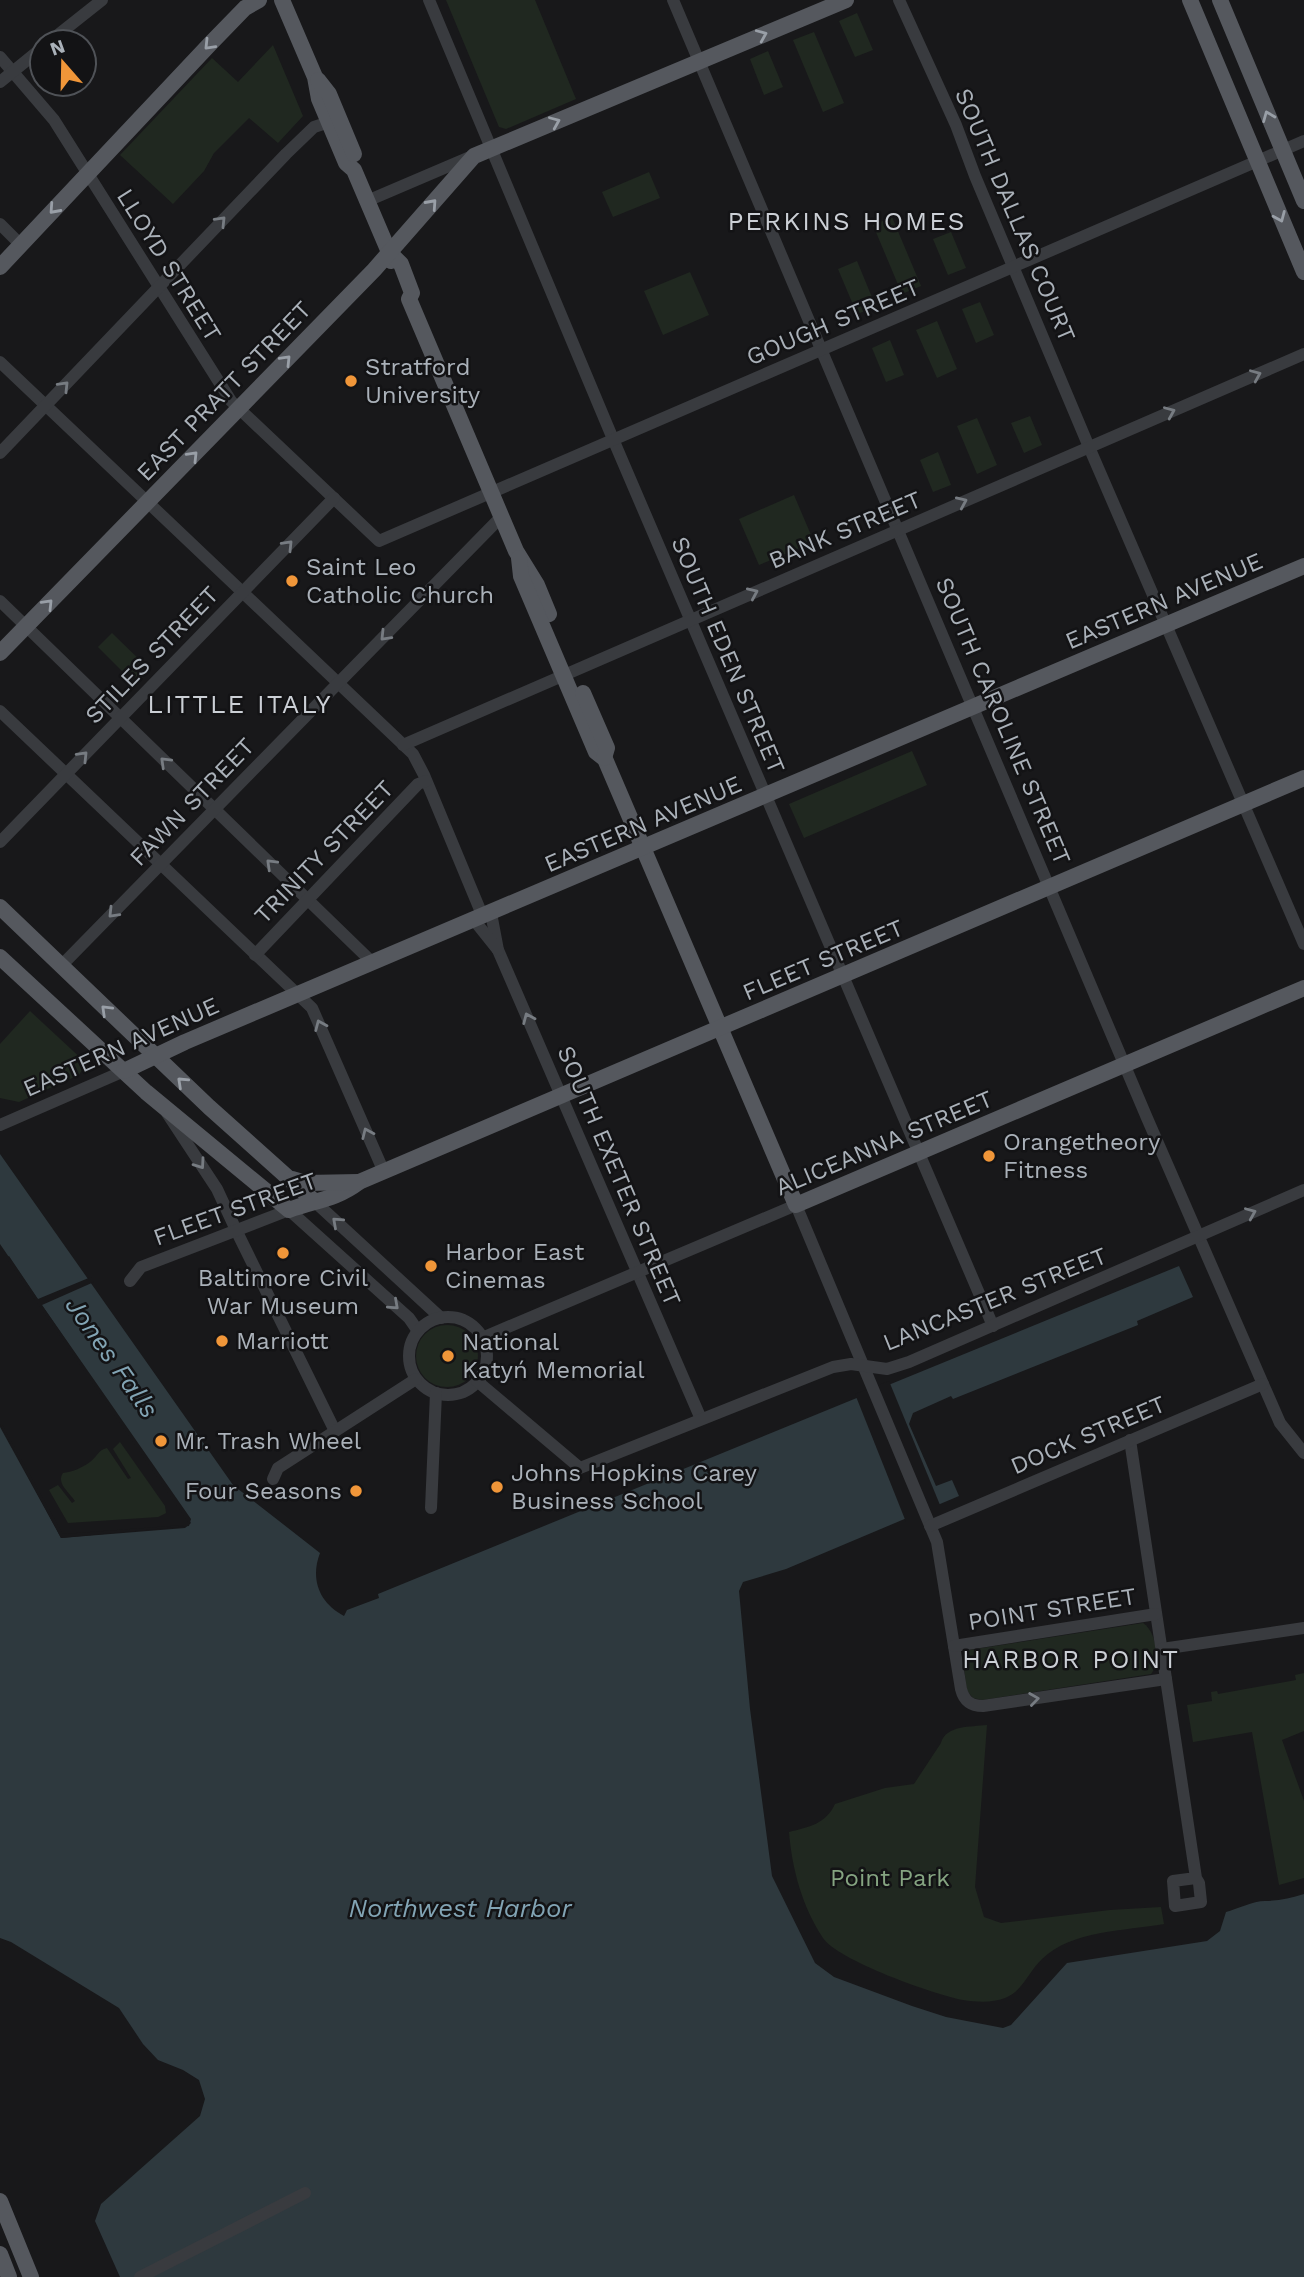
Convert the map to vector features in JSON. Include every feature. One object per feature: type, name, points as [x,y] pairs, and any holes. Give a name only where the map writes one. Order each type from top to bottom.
[{"type":"main road","points":[[0,267],[245,8],[259,0]]},
{"type":"main road","points":[[282,0],[315,77],[319,99],[346,163],[354,170],[389,252],[393,274],[402,296],[409,299],[519,558],[537,585],[569,673],[607,748],[604,758],[796,1205]]},
{"type":"main road","name":"EAST PRATT STREET","points":[[0,653],[389,252],[474,156],[846,0]]},
{"type":"main road","points":[[1190,0],[1304,272]]},
{"type":"main road","points":[[1220,0],[1304,201]]},
{"type":"main road","points":[[315,77],[329,94],[338,115],[356,160],[354,170]]},
{"type":"main road","name":"EASTERN AVENUE","points":[[124,1071],[185,1042],[1304,566]]},
{"type":"main road","name":"FLEET STREET","points":[[289,1210],[342,1195],[359,1182],[1304,778]]},
{"type":"main road","points":[[0,907],[155,1057],[314,1201]]},
{"type":"main road","points":[[0,957],[163,1107],[289,1210]]},
{"type":"main road","name":"ALICEANNA STREET","points":[[796,1205],[1304,988]]},
{"type":"main road","name":"FLEET STREET","points":[[285,1175],[306,1183],[359,1182]]},
{"type":"main road","points":[[0,2201],[31,2277]]},
{"type":"main road","points":[[0,2254],[9,2277]]},
{"type":"street","points":[[67,28],[102,0]]},
{"type":"street","name":"SOUTH EDEN STREET","points":[[429,0],[613,439],[993,1326]]},
{"type":"street","name":"SOUTH CAROLINE STREET","points":[[673,0],[1263,1384],[1280,1423],[1304,1453]]},
{"type":"street","name":"SOUTH DALLAS COURT","points":[[899,0],[956,125],[1089,447],[1304,944]]},
{"type":"street","name":"LLOYD STREET","points":[[0,57],[54,120],[228,397],[379,541]]},
{"type":"street","points":[[0,82],[28,59]]},
{"type":"street","points":[[0,453],[286,154],[314,127],[329,122]]},
{"type":"street","name":"GOUGH STREET","points":[[379,541],[1304,141]]},
{"type":"street","name":"EAST PRATT STREET","points":[[367,201],[474,156]]},
{"type":"street","points":[[0,224],[21,245]]},
{"type":"street","name":"BANK STREET","points":[[403,745],[1304,354]]},
{"type":"street","name":"SOUTH EXETER STREET","points":[[0,362],[414,756],[701,1419]]},
{"type":"street","name":"STILES STREET","points":[[0,842],[334,498]]},
{"type":"street","name":"FAWN STREET","points":[[61,966],[501,517]]},
{"type":"street","points":[[0,601],[373,963]]},
{"type":"street","points":[[0,711],[312,1008],[384,1172]]},
{"type":"street","name":"TRINITY STREET","points":[[255,955],[418,784],[426,781]]},
{"type":"street","name":"EASTERN AVENUE","points":[[0,1125],[124,1071]]},
{"type":"street","points":[[163,1107],[217,1189],[335,1431]]},
{"type":"street","name":"LANCASTER STREET","points":[[477,1381],[580,1468],[833,1367],[851,1364],[880,1369],[894,1367],[1304,1190]]},
{"type":"street","points":[[314,1201],[441,1318]]},
{"type":"street","points":[[796,1205],[937,1542],[961,1689],[967,1702],[984,1706],[1166,1679]]},
{"type":"street","name":"ALICEANNA STREET","points":[[482,1338],[796,1205]]},
{"type":"street","points":[[289,1210],[409,1318],[418,1331]]},
{"type":"street","name":"FLEET STREET","points":[[130,1281],[141,1267],[289,1210]]},
{"type":"street","points":[[441,1318],[465,1322],[482,1338],[486,1348],[486,1362],[477,1381],[458,1393],[436,1393],[422,1385],[411,1369],[409,1353],[418,1331],[441,1318]]},
{"type":"street","points":[[273,1479],[278,1468],[416,1379]]},
{"type":"street","name":"DOCK STREET","points":[[928,1521],[1263,1384]]},
{"type":"street","points":[[431,1508],[436,1393]]},
{"type":"street","points":[[1130,1440],[1196,1878]]},
{"type":"street","name":"POINT STREET","points":[[954,1646],[1156,1614]]},
{"type":"street","points":[[1162,1649],[1304,1628]]},
{"type":"street","points":[[140,2277],[305,2193]]},
{"type":"green space","points":[[446,0],[535,0],[576,99],[506,129],[499,127]]},
{"type":"green space","points":[[857,13],[873,50],[855,57],[839,21]]},
{"type":"green space","points":[[814,32],[844,103],[823,112],[793,40]]},
{"type":"green space","points":[[273,45],[303,116],[278,143],[249,118],[214,153],[204,171],[173,204],[120,155],[212,58],[238,82]]},
{"type":"green space","points":[[768,51],[783,87],[764,95],[750,59]]},
{"type":"green space","points":[[649,172],[660,198],[613,217],[602,192]]},
{"type":"green space","points":[[892,217],[921,286],[902,294],[873,225]]},
{"type":"green space","points":[[951,232],[966,268],[948,275],[933,239]]},
{"type":"green space","points":[[857,261],[876,307],[857,314],[838,269]]},
{"type":"green space","points":[[690,272],[709,315],[663,335],[644,291]]},
{"type":"green space","points":[[980,302],[994,335],[976,343],[962,309]]},
{"type":"green space","points":[[937,321],[957,369],[937,378],[916,330]]},
{"type":"green space","points":[[890,340],[904,375],[886,382],[872,348]]},
{"type":"green space","points":[[1030,416],[1042,445],[1024,453],[1011,423]]},
{"type":"green space","points":[[977,418],[997,465],[977,474],[957,426]]},
{"type":"green space","points":[[938,452],[951,485],[933,492],[920,460]]},
{"type":"green space","points":[[794,495],[814,542],[759,565],[739,519]]},
{"type":"green space","points":[[112,633],[150,670],[136,685],[98,647]]},
{"type":"green space","points":[[912,751],[927,785],[804,838],[789,804]]},
{"type":"green space","points":[[30,1011],[86,1063],[79,1075],[19,1102],[0,1098],[0,1044]]},
{"type":"green space","points":[[441,1325],[453,1325],[469,1334],[476,1344],[476,1368],[469,1378],[453,1387],[441,1387],[430,1382],[421,1373],[416,1362],[416,1350],[421,1339],[430,1330]]},
{"type":"green space","points":[[120,1442],[165,1506],[166,1513],[158,1517],[68,1523],[49,1490],[58,1485],[72,1503],[75,1501],[62,1484],[63,1473],[84,1466],[107,1448],[128,1479],[131,1478],[113,1449]]},
{"type":"green space","points":[[1143,1623],[1151,1633],[1156,1647],[1156,1662],[1151,1674],[982,1700],[973,1698],[967,1691],[963,1661],[969,1650]]},
{"type":"green space","points":[[1304,1673],[1304,1731],[1282,1740],[1304,1801],[1304,1878],[1279,1885],[1252,1732],[1193,1742],[1187,1705],[1212,1701],[1211,1692],[1217,1691],[1218,1694],[1296,1680],[1295,1675]]},
{"type":"green space","name":"Point Park","points":[[987,1725],[975,1887],[984,1917],[1001,1923],[1161,1907],[1164,1924],[1100,1933],[1068,1942],[1042,1959],[1011,1995],[995,2001],[979,2002],[950,1997],[910,1984],[866,1966],[832,1947],[823,1938],[804,1900],[793,1860],[789,1832],[822,1820],[835,1804],[885,1788],[914,1784],[948,1733],[960,1728]]},
{"type":"water","name":"Northwest Harbor","points":[[0,1154],[233,1485],[320,1553],[316,1572],[319,1589],[328,1604],[344,1616],[347,1610],[379,1598],[378,1594],[1179,1266],[1193,1297],[1137,1321],[1138,1325],[913,1413],[909,1424],[936,1486],[952,1480],[959,1496],[786,1569],[743,1582],[739,1591],[750,1709],[772,1876],[815,1963],[834,1977],[912,2006],[946,2017],[1003,2028],[1011,2025],[1067,1963],[1207,1941],[1220,1931],[1226,1912],[1255,1902],[1304,1894],[1304,2277],[120,2277],[95,2221],[101,2204],[200,2116],[205,2099],[199,2080],[158,2060],[143,2044],[119,2008],[11,1942],[0,1938],[0,1427],[61,1538],[185,1528],[191,1523],[0,1244]]},
{"type":"pier","points":[[9,1256],[38,1299],[91,1277],[94,1282],[42,1305],[191,1519],[189,1526],[61,1538],[0,1424],[63,1534],[184,1525],[188,1522],[6,1258]]},
{"type":"pier","points":[[889,1381],[940,1505],[906,1522],[855,1394]]},
{"type":"place","name":"Stratford University","points":[[351,381]]},
{"type":"place","name":"Saint Leo Catholic Church","points":[[292,581]]},
{"type":"place","name":"Orangetheory Fitness","points":[[989,1156]]},
{"type":"place","name":"Baltimore Civil War Museum","points":[[283,1253]]},
{"type":"place","name":"Harbor East Cinemas","points":[[431,1266]]},
{"type":"place","name":"Marriott","points":[[222,1341]]},
{"type":"place","name":"National Katyń Memorial","points":[[448,1356]]},
{"type":"place","name":"Mr. Trash Wheel","points":[[161,1441]]},
{"type":"place","name":"Johns Hopkins Carey Business School","points":[[497,1487]]},
{"type":"place","name":"Four Seasons","points":[[356,1491]]},
{"type":"district","name":"PERKINS HOMES","points":[[847,221]]},
{"type":"district","name":"LITTLE ITALY","points":[[240,704]]},
{"type":"district","name":"HARBOR POINT","points":[[1071,1659]]},
{"type":"water label","name":"Jones Falls","points":[[112,1357]]}]
